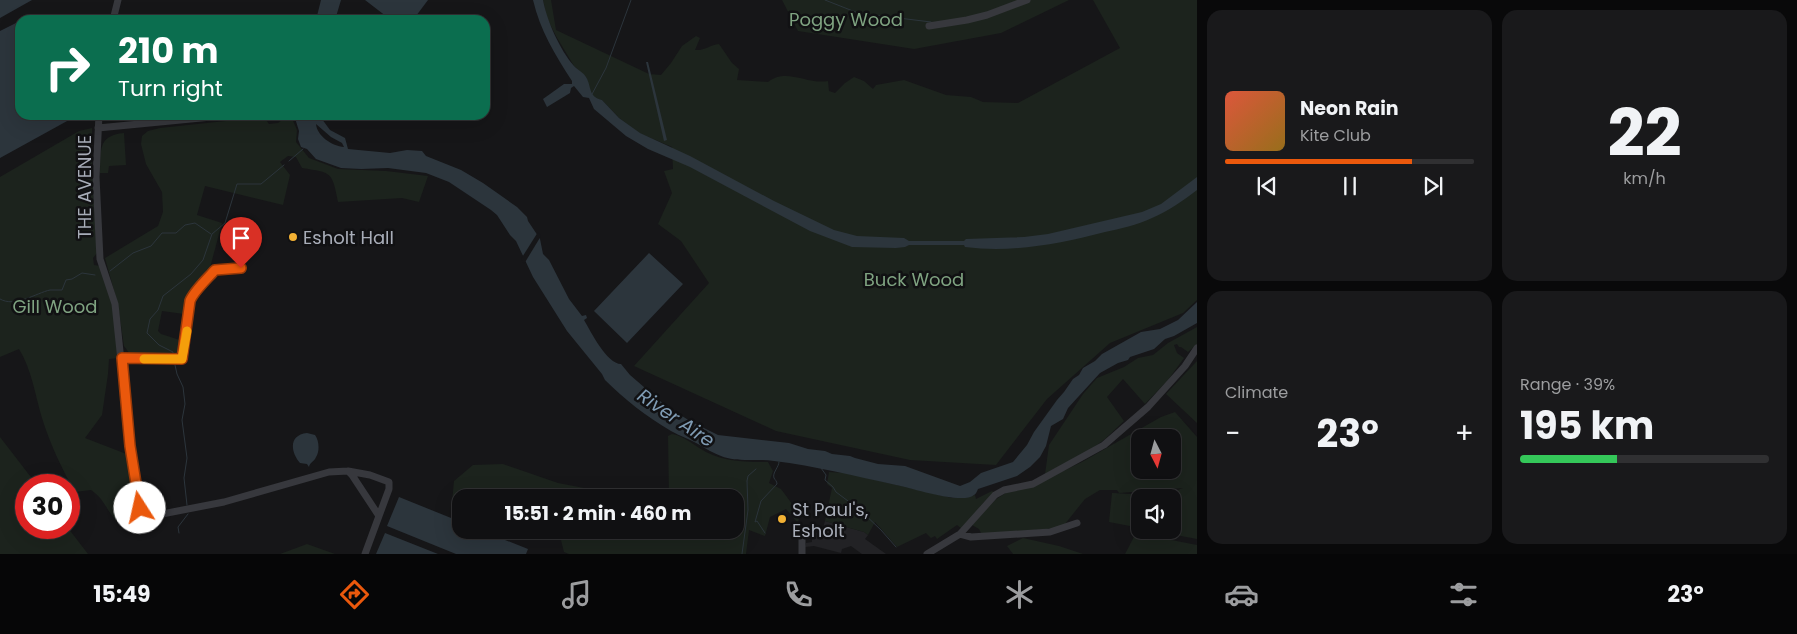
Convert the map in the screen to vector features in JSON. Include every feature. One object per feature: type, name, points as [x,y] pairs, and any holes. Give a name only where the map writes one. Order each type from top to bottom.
[{"type":"street","points":[[114,15],[118,0]]},
{"type":"street","points":[[928,26],[987,15],[1027,0]]},
{"type":"street","name":"THE AVENUE","points":[[99,120],[96,177],[100,260],[115,304],[130,446],[140,508],[145,515],[153,516],[224,502],[329,472],[348,471]]},
{"type":"street","points":[[98,128],[180,120]]},
{"type":"street","points":[[122,358],[182,359],[190,301],[193,294],[199,290],[215,270],[241,268]]},
{"type":"street","points":[[927,554],[960,534],[995,496],[1004,490],[1033,484],[1104,445],[1148,407],[1185,366],[1197,348]]},
{"type":"street","points":[[348,471],[379,516]]},
{"type":"street","points":[[348,471],[370,475],[388,482],[389,489],[365,554]]},
{"type":"street","points":[[960,534],[971,537],[1050,532],[1077,523]]},
{"type":"street","points":[[800,538],[802,554]]},
{"type":"shaded area","points":[[825,521],[864,532],[868,535],[865,539],[886,554],[862,554],[851,546],[842,549],[841,553],[814,546],[805,547],[806,543],[812,542],[812,539],[816,538],[815,533],[822,532]]},
{"type":"green space","name":"Buck Wood","points":[[543,0],[551,0],[556,30],[649,74],[661,75],[682,46],[696,36],[700,38],[695,50],[719,44],[732,63],[739,69],[737,80],[768,82],[782,76],[790,76],[820,82],[828,81],[829,91],[835,93],[854,77],[864,81],[873,89],[876,85],[904,80],[946,95],[971,97],[983,102],[1018,103],[1120,48],[1093,0],[1197,0],[1197,300],[1183,313],[1110,343],[1047,399],[996,465],[910,460],[776,431],[634,366],[709,283],[681,241],[658,224],[672,193],[664,171],[673,169],[672,147],[639,133],[619,118],[602,100],[596,99],[591,94],[586,77],[574,66],[556,36],[547,18]]},
{"type":"green space","name":"Poggy Wood","points":[[782,0],[1069,0],[1001,33],[914,49],[798,31]]},
{"type":"green space","points":[[236,120],[266,120],[269,124],[278,123],[282,120],[293,120],[297,130],[296,142],[309,158],[338,169],[386,171],[428,176],[419,202],[402,198],[338,202],[334,184],[329,175],[302,168],[296,157],[288,156],[280,162],[290,175],[283,205],[205,186],[197,215],[222,223],[208,275],[188,293],[184,314],[162,311],[158,331],[161,334],[180,340],[180,354],[176,357],[130,354],[124,346],[118,305],[105,258],[158,226],[163,212],[162,192],[146,164],[141,144],[142,136],[148,131],[160,128]]},
{"type":"green space","name":"Gill Wood","points":[[92,128],[92,171],[97,253],[93,258],[94,265],[100,266],[113,307],[118,358],[109,359],[102,415],[85,438],[129,455],[137,512],[119,523],[96,494],[91,490],[80,491],[80,474],[66,474],[49,437],[30,374],[19,349],[0,357],[0,177],[79,131]]},
{"type":"green space","points":[[124,133],[126,165],[109,166],[108,173],[100,173],[101,152],[105,141],[115,134]]},
{"type":"green space","points":[[1197,327],[1197,344],[1188,352],[1177,344],[1174,345],[1177,353],[1184,358],[1168,380],[1145,404],[1123,379],[1107,397],[1124,421],[1093,448],[1045,474],[1049,445],[1083,394],[1097,378],[1124,367],[1138,358],[1153,355],[1168,343]]},
{"type":"green space","points":[[1197,361],[1197,423],[1166,394]]},
{"type":"green space","points":[[1175,412],[1197,437],[1197,539],[1181,536],[1181,489],[1183,488],[1131,489],[1131,492],[1119,493],[1117,490],[1100,490],[1085,499],[1065,524],[1055,528],[982,535],[979,529],[972,525],[995,500],[1007,492],[1061,472],[1131,434],[1131,479],[1181,479],[1181,429],[1140,429],[1161,417]]},
{"type":"green space","points":[[672,434],[681,437],[706,452],[728,460],[768,462],[773,471],[769,483],[781,489],[798,512],[796,513],[799,520],[797,522],[786,509],[770,517],[765,536],[749,530],[746,554],[569,554],[564,552],[561,540],[559,539],[744,539],[744,489],[669,489],[668,436]]},
{"type":"green space","points":[[0,437],[29,474],[15,474],[15,539],[76,539],[88,554],[0,554]]},
{"type":"green space","points":[[503,464],[558,483],[586,489],[453,489],[454,481],[473,465]]},
{"type":"green space","points":[[829,472],[846,473],[952,498],[975,495],[976,499],[992,491],[994,493],[962,529],[957,525],[937,539],[935,536],[931,538],[926,533],[897,547],[875,522],[868,535],[864,532],[825,521],[832,488],[827,484]]},
{"type":"green space","points":[[1112,493],[1131,494],[1131,526],[1109,522]]},
{"type":"green space","points":[[1023,538],[1059,546],[1083,554],[1013,554],[1007,546]]},
{"type":"green space","points":[[1133,539],[1166,539],[1197,545],[1197,554],[1125,554]]},
{"type":"green space","points":[[307,544],[335,554],[280,554]]},
{"type":"water","points":[[0,0],[32,0],[0,18]]},
{"type":"water","points":[[321,0],[341,0],[336,15],[317,15]]},
{"type":"water","points":[[365,0],[428,0],[417,15],[384,15]]},
{"type":"water","points":[[533,0],[543,0],[551,26],[564,52],[574,66],[586,77],[594,97],[602,100],[619,118],[640,133],[690,156],[774,201],[834,230],[857,236],[904,238],[909,241],[964,241],[966,239],[1024,237],[1048,234],[1142,212],[1161,204],[1197,177],[1197,190],[1170,209],[1140,223],[1053,244],[1000,249],[965,247],[964,245],[909,245],[896,248],[852,247],[810,231],[690,167],[648,149],[626,136],[594,109],[589,98],[583,97],[574,86],[571,88],[570,93],[547,107],[543,99],[564,84],[572,84],[572,81],[549,42]]},
{"type":"water","points":[[15,24],[15,120],[69,120],[0,158],[0,31]]},
{"type":"water","points":[[646,62],[648,62],[667,140],[664,141]]},
{"type":"water","name":"River Aire","points":[[296,120],[323,120],[330,130],[345,138],[348,149],[390,153],[407,150],[422,151],[426,156],[461,170],[517,207],[527,217],[540,239],[543,254],[549,260],[569,299],[582,316],[586,315],[587,318],[584,320],[605,353],[610,359],[621,364],[630,375],[666,406],[690,421],[718,435],[789,443],[878,464],[905,466],[960,486],[970,482],[981,473],[1013,462],[1073,379],[1079,375],[1083,368],[1102,354],[1141,332],[1160,329],[1178,320],[1197,302],[1197,323],[1165,339],[1154,349],[1130,357],[1128,360],[1100,373],[1068,408],[1063,419],[1051,426],[1046,446],[1040,457],[1030,467],[1017,476],[978,489],[975,495],[968,498],[936,495],[805,466],[768,460],[727,458],[662,426],[636,407],[605,380],[567,331],[533,277],[516,241],[497,215],[491,210],[449,182],[426,173],[388,168],[341,168],[316,159],[307,149],[301,147],[298,139],[299,131]],"holes":[[[316,124],[331,137],[342,143],[344,147],[326,140],[319,133]]]},
{"type":"water","points":[[649,253],[683,284],[627,343],[594,311]]},
{"type":"water","points":[[301,434],[315,435],[318,446],[317,455],[309,467],[307,464],[300,463],[293,449],[294,440]]},
{"type":"water","points":[[399,497],[452,518],[452,539],[503,539],[528,549],[526,554],[456,554],[387,526]]},
{"type":"water","points":[[385,533],[438,554],[376,554]]},
{"type":"pier","points":[[538,232],[541,236],[524,264],[521,259]]},
{"type":"waterway","points":[[591,96],[606,68],[631,0]]},
{"type":"waterway","points":[[825,0],[858,13],[931,22]]},
{"type":"waterway","points":[[289,161],[303,149]]},
{"type":"waterway","points":[[173,356],[173,352],[159,345],[147,333],[150,319],[158,310],[163,296],[191,274],[203,260],[212,234],[225,223],[237,184],[261,184],[284,165]]},
{"type":"waterway","points":[[110,271],[133,253],[151,246],[162,233],[176,233],[185,225],[195,223],[211,234]]},
{"type":"waterway","points":[[0,299],[12,302],[19,301],[50,290],[62,290],[66,280],[82,273],[95,275]]},
{"type":"waterway","points":[[175,365],[183,387],[185,404],[182,420],[187,458],[184,478],[187,505]]},
{"type":"waterway","points":[[765,533],[757,521],[755,522],[761,501],[777,484],[774,476],[779,462]]},
{"type":"waterway","points":[[821,468],[826,475],[825,480],[836,492],[860,510],[896,547]]},
{"type":"waterway","points":[[742,554],[748,510],[747,481],[748,476],[756,469]]},
{"type":"waterway","points":[[179,533],[178,527],[188,514]]},
{"type":"slow traffic","points":[[144,359],[182,359],[187,331]]},
{"type":"place","name":"Esholt Hall","points":[[293,237]]},
{"type":"place","name":"St Paul's, Esholt","points":[[782,519]]},
{"type":"route","points":[[140,508],[130,446],[122,358],[182,359],[190,301],[193,294],[199,290],[215,270],[241,268]]}]
